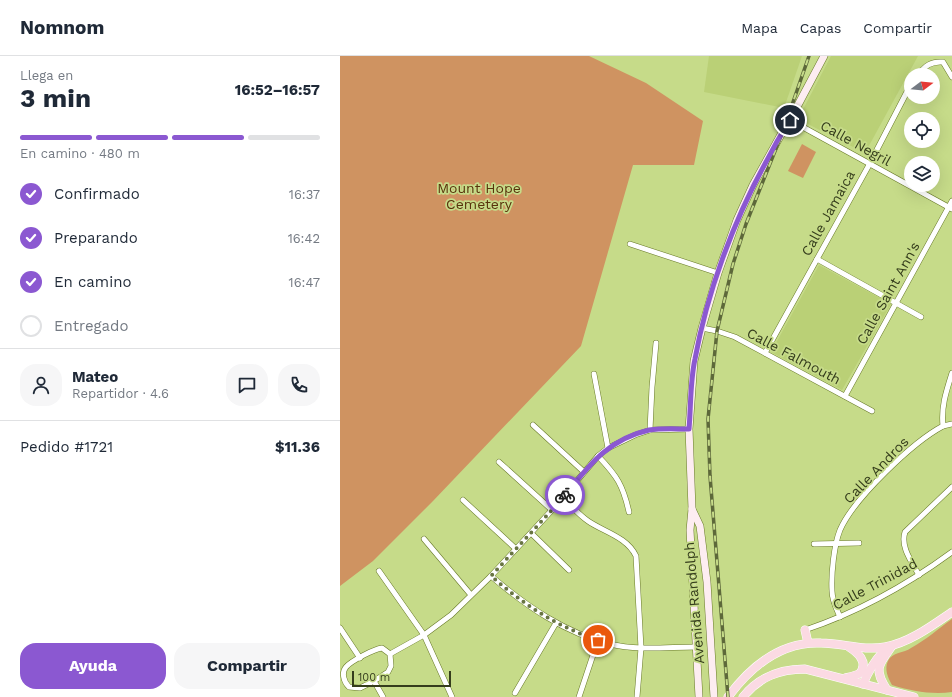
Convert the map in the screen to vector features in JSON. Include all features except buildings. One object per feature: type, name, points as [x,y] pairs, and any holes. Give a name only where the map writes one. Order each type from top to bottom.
[{"type":"main road","name":"Avenida Randolph","points":[[698,697],[690,530],[692,509],[689,429],[694,361],[718,273],[737,220],[753,185],[824,56]]},
{"type":"main road","name":"Avenida Randolph","points":[[692,509],[700,526],[707,582],[714,697]]},
{"type":"main road","points":[[863,684],[874,662],[882,653],[952,612]]},
{"type":"main road","points":[[805,630],[808,643]]},
{"type":"main road","points":[[728,697],[747,674],[759,663],[773,654],[798,645],[822,642],[870,649],[892,646]]},
{"type":"main road","points":[[844,678],[860,673],[862,666],[861,657],[847,646]]},
{"type":"main road","points":[[888,690],[880,680],[878,672],[880,663],[892,646]]},
{"type":"main road","points":[[743,697],[760,680],[775,672],[790,669],[805,669],[914,697]]},
{"type":"street","points":[[924,68],[935,61],[943,62],[952,76]]},
{"type":"street","name":"Calle Jamaica","points":[[765,353],[904,97]]},
{"type":"street","name":"Calle Negril","points":[[790,120],[950,208]]},
{"type":"street","name":"Calle Saint Ann's","points":[[845,396],[950,208],[952,201]]},
{"type":"street","points":[[630,244],[718,273]]},
{"type":"street","points":[[817,258],[921,317]]},
{"type":"street","name":"Calle Falmouth","points":[[702,328],[735,337],[872,411]]},
{"type":"street","points":[[650,430],[656,343]]},
{"type":"street","points":[[594,374],[608,448]]},
{"type":"street","points":[[952,374],[945,394],[942,412],[943,426],[952,424]]},
{"type":"street","points":[[533,425],[584,472]]},
{"type":"street","name":"Calle Andros","points":[[840,617],[834,604],[832,591],[833,571],[840,530],[865,495],[910,450],[935,430],[943,426]]},
{"type":"street","points":[[390,654],[424,635],[451,615],[491,576],[552,510],[598,456],[608,448],[635,435],[650,430],[689,429]]},
{"type":"street","points":[[598,456],[613,471],[618,480],[623,490],[629,512]]},
{"type":"street","points":[[499,462],[552,510]]},
{"type":"street","points":[[919,575],[904,545],[903,539],[905,532],[952,487]]},
{"type":"street","points":[[563,497],[577,513],[626,543],[636,556],[641,648],[637,697]]},
{"type":"street","points":[[463,500],[516,549]]},
{"type":"street","points":[[531,533],[569,570]]},
{"type":"street","points":[[424,539],[471,595]]},
{"type":"street","points":[[814,544],[859,543]]},
{"type":"street","name":"Calle Trinidad","points":[[805,630],[840,617],[874,601],[919,575],[952,552]]},
{"type":"street","points":[[379,571],[424,635],[452,697]]},
{"type":"street","points":[[491,576],[512,594],[556,623],[598,640],[610,644],[641,648],[696,647]]},
{"type":"street","points":[[515,693],[556,623]]},
{"type":"street","points":[[340,628],[360,658]]},
{"type":"street","points":[[579,697],[598,640]]},
{"type":"street","points":[[382,648],[390,654],[391,666],[388,672],[374,681],[360,688],[349,687],[345,682],[343,672],[346,667],[360,658],[374,649],[382,648]]},
{"type":"street","points":[[374,681],[384,697]]},
{"type":"shaded area","points":[[709,56],[802,56],[784,108],[704,92]]},
{"type":"shaded area","points":[[831,56],[918,56],[911,68],[904,68],[904,82],[865,153],[798,119]]},
{"type":"shaded area","points":[[819,265],[891,304],[842,390],[771,352]]},
{"type":"green space","name":"Mount Hope Cemetery","points":[[340,56],[589,56],[646,83],[703,121],[694,165],[633,165],[581,346],[433,501],[373,561],[340,586]]},
{"type":"green space","points":[[802,144],[816,152],[803,178],[788,171]]},
{"type":"green space","points":[[952,619],[952,692],[922,692],[892,685],[886,670],[890,658],[895,654],[908,650],[917,645]]},
{"type":"railway","points":[[728,697],[710,476],[708,419],[717,331],[733,264],[746,224],[783,131],[809,56]]},
{"type":"way so far","points":[[565,495],[491,576],[512,594],[556,623],[584,636],[598,640]]},
{"type":"route","points":[[565,495],[598,456],[619,442],[650,430],[689,429],[694,361],[718,273],[737,220],[753,185],[782,131],[790,120]]}]
